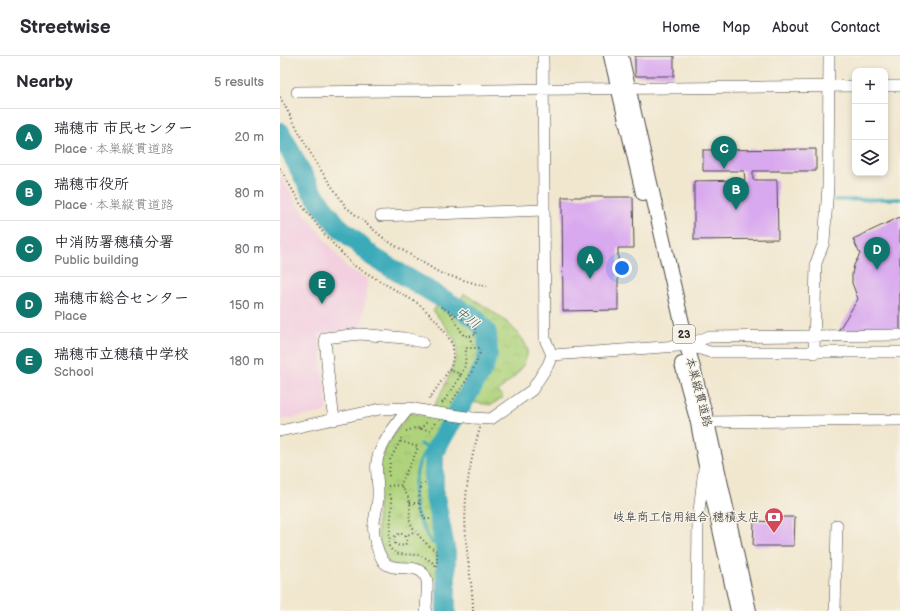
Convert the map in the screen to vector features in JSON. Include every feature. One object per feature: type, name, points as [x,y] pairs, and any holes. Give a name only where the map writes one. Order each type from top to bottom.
[{"type":"main road","name":"本巣縦貫道路","points":[[611,56],[623,88],[682,345],[704,461],[738,611]]},
{"type":"main road","name":"本巣縦貫道路","points":[[621,56],[623,88]]},
{"type":"main road","name":"本巣縦貫道路","points":[[682,345],[707,422],[750,611]]},
{"type":"street","points":[[280,432],[380,409],[409,408],[430,414],[491,419],[532,390],[548,365],[552,355],[546,339],[543,56]]},
{"type":"street","points":[[814,353],[816,263],[824,242],[828,187],[828,56]]},
{"type":"street","points":[[297,92],[852,86]]},
{"type":"street","points":[[888,86],[900,86]]},
{"type":"street","points":[[381,216],[544,210]]},
{"type":"street","points":[[334,420],[325,338],[360,334],[404,338],[423,342]]},
{"type":"street","points":[[552,355],[682,345],[708,337],[900,335]]},
{"type":"street","points":[[682,345],[710,352],[900,352]]},
{"type":"street","points":[[409,408],[379,452],[376,464],[378,496],[373,525],[375,541],[384,562],[389,567],[418,570],[424,574],[427,581],[426,611]]},
{"type":"street","points":[[707,422],[900,420]]},
{"type":"street","points":[[697,611],[698,520],[704,461]]},
{"type":"street","points":[[835,611],[837,525]]},
{"type":"path","points":[[280,97],[316,164],[346,207],[386,240],[440,273],[487,287]]},
{"type":"path","points":[[280,168],[300,203],[325,235],[353,265],[419,304],[436,320],[453,346],[453,357],[449,370],[430,414],[430,430],[415,428],[407,429],[404,433]]},
{"type":"path","points":[[441,307],[461,318],[475,329],[476,335],[464,336],[450,312]]},
{"type":"path","points":[[470,336],[472,347]]},
{"type":"path","points":[[447,408],[464,384],[479,358],[481,348],[466,348],[465,366],[461,374],[449,370]]},
{"type":"path","points":[[473,611],[466,536],[465,507],[468,472],[478,418]]},
{"type":"path","points":[[400,441],[418,447],[412,462],[405,473],[401,486],[410,503],[409,518],[415,531],[431,549],[436,551],[437,567],[431,561],[422,556],[398,554],[390,548],[392,503],[389,472],[390,460],[402,436]]},
{"type":"path","points":[[425,483],[421,484],[419,490],[422,514],[425,519],[432,519]]},
{"type":"path","points":[[377,487],[401,486]]},
{"type":"path","points":[[410,503],[420,503]]},
{"type":"path","points":[[406,536],[415,531]]},
{"type":"path","points":[[395,544],[394,537],[400,533],[406,536]]},
{"type":"path","points":[[395,544],[400,546],[404,545],[407,542],[406,536]]},
{"type":"path","points":[[390,548],[395,544]]},
{"type":"shaded area","points":[[280,175],[298,205],[347,268],[368,279],[361,329],[319,335],[327,409],[322,413],[280,420]]},
{"type":"green space","points":[[445,294],[459,302],[464,294],[492,311],[522,338],[526,347],[527,355],[519,371],[498,391],[503,397],[491,405],[457,400],[442,422],[433,439],[428,457],[427,481],[439,546],[442,578],[430,579],[390,563],[385,556],[381,548],[378,529],[379,478],[383,455],[394,434],[409,413],[429,416],[452,369],[457,350],[456,344],[449,330],[433,311]]},
{"type":"building","points":[[635,56],[674,56],[674,76],[635,76]]},
{"type":"building","points":[[816,149],[816,171],[753,171],[753,180],[777,180],[778,239],[694,240],[694,181],[745,180],[744,171],[703,171],[703,150]]},
{"type":"building","points":[[562,197],[633,197],[634,248],[618,248],[618,310],[563,311]]},
{"type":"building","points":[[900,217],[900,331],[838,331],[858,299],[852,283],[852,274],[854,265],[860,254],[853,239]]},
{"type":"building","name":"岐阜商工信用組合 穂積支店","points":[[776,517],[795,517],[794,546],[753,546],[754,521],[776,522]]},
{"type":"waterway","name":"中川","points":[[280,132],[310,189],[336,224],[373,257],[475,318],[487,333],[488,353],[484,367],[434,452],[434,491],[446,553],[446,611]]},
{"type":"waterway","points":[[835,200],[900,199]]},
{"type":"waterway","points":[[420,444],[428,448],[417,470],[414,495],[416,511],[431,542],[445,547]]},
{"type":"place","name":"中消防署穂積分署","points":[[724,169]]},
{"type":"place","name":"瑞穂市役所","points":[[736,210]]},
{"type":"place","name":"瑞穂市総合センター","points":[[877,270]]},
{"type":"place","name":"瑞穂市 市民センター","points":[[590,279]]},
{"type":"place","name":"瑞穂市立穂積中学校","points":[[322,304]]},
{"type":"place","name":"岐阜商工信用組合 穂積支店","points":[[774,534]]}]
